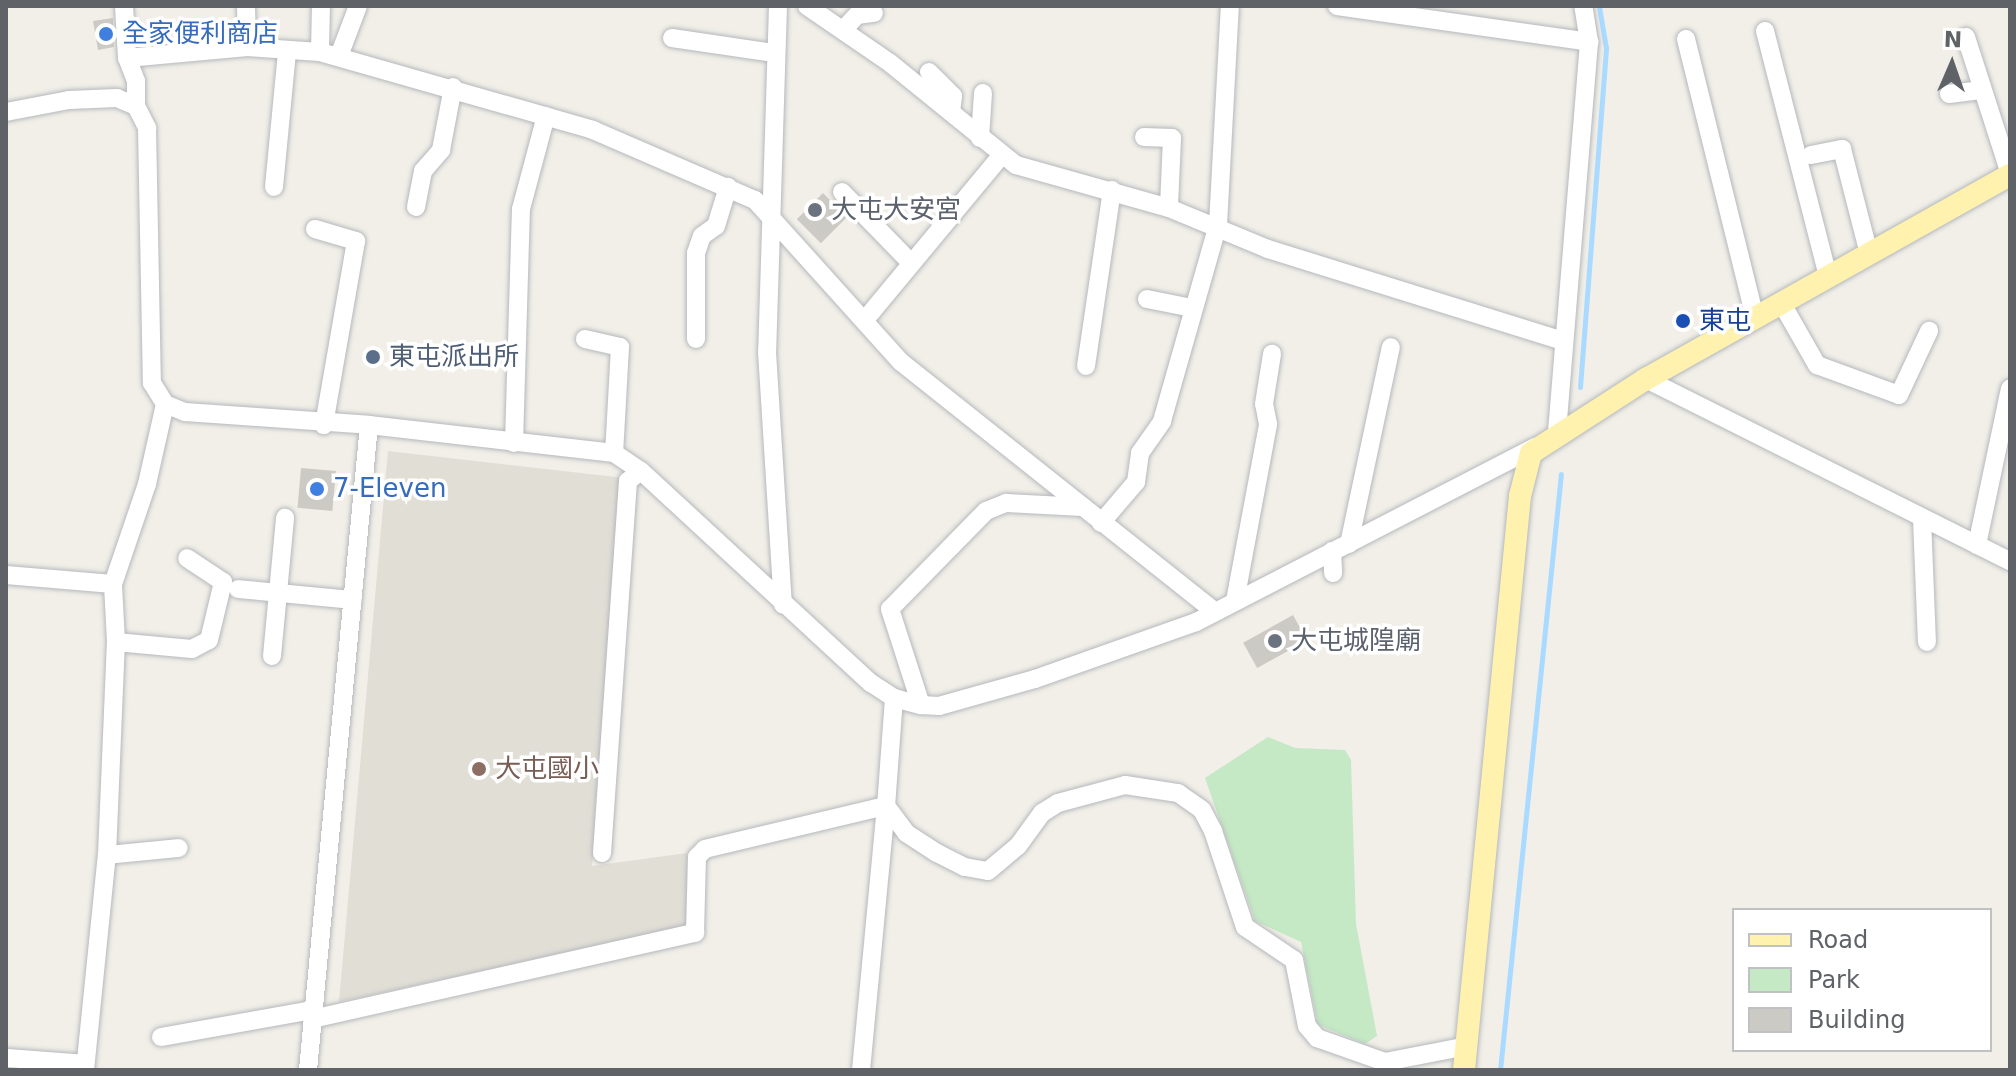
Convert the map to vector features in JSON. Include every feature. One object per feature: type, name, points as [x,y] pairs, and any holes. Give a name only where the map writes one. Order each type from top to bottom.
[{"type":"main road","points":[[1464,1070],[1520,496],[1535,447],[1646,379],[2010,174]]},
{"type":"street","points":[[124,6],[127,58],[136,81],[136,106],[147,128],[152,383],[165,404],[185,412],[324,425],[369,425],[614,453],[641,471],[783,604],[894,698],[939,706],[1035,679],[1215,612],[1535,447]]},
{"type":"street","points":[[246,6],[247,47]]},
{"type":"street","points":[[320,52],[321,6]]},
{"type":"street","points":[[339,56],[358,6]]},
{"type":"street","points":[[778,6],[773,53],[767,352],[783,604]]},
{"type":"street","points":[[807,6],[844,29],[951,112],[1000,157],[1169,208],[1218,225],[1268,249],[1563,341]]},
{"type":"street","points":[[1101,523],[1136,482],[1140,453],[1162,421],[1218,225],[1230,6]]},
{"type":"street","points":[[1337,6],[1589,42]]},
{"type":"street","points":[[1557,432],[1589,42],[1583,6]]},
{"type":"street","points":[[844,29],[857,15],[874,13]]},
{"type":"street","points":[[1765,31],[1828,276]]},
{"type":"street","points":[[1966,37],[2010,174]]},
{"type":"street","points":[[672,38],[773,53]]},
{"type":"street","points":[[1686,39],[1755,317]]},
{"type":"street","points":[[127,58],[247,47],[339,56],[593,130],[755,200],[901,362],[1215,612]]},
{"type":"street","points":[[274,187],[287,51]]},
{"type":"street","points":[[929,72],[953,96],[951,112]]},
{"type":"street","points":[[416,207],[423,171],[441,150],[453,87]]},
{"type":"street","points":[[1949,94],[1981,90]]},
{"type":"street","points":[[980,138],[983,93]]},
{"type":"street","points":[[6,112],[69,100],[117,98],[136,106]]},
{"type":"street","points":[[514,443],[521,209],[546,116]]},
{"type":"street","points":[[1144,137],[1172,138],[1169,208]]},
{"type":"street","points":[[1811,155],[1842,149],[1869,254]]},
{"type":"street","points":[[864,321],[1000,157]]},
{"type":"street","points":[[696,339],[696,253],[702,236],[716,226],[728,187]]},
{"type":"street","points":[[1086,366],[1112,190]]},
{"type":"street","points":[[842,192],[910,262]]},
{"type":"street","points":[[315,229],[356,241],[324,425]]},
{"type":"street","points":[[1147,299],[1192,308]]},
{"type":"street","points":[[1781,302],[1817,365],[1899,395],[1929,331]]},
{"type":"street","points":[[585,339],[620,347],[614,453]]},
{"type":"street","points":[[1333,573],[1391,347]]},
{"type":"street","points":[[1235,601],[1268,424],[1264,404],[1272,354]]},
{"type":"street","points":[[1646,379],[2010,561]]},
{"type":"street","points":[[1977,545],[2010,388]]},
{"type":"street","points":[[6,1058],[85,1067],[107,855],[116,642],[113,584],[147,484],[165,404]]},
{"type":"street","points":[[308,1070],[369,425]]},
{"type":"street","points":[[602,853],[628,481],[641,471]]},
{"type":"street","points":[[921,705],[890,609],[986,511],[1006,503],[1083,507]]},
{"type":"street","points":[[272,656],[285,518]]},
{"type":"street","points":[[1922,519],[1927,642]]},
{"type":"street","points":[[116,642],[192,649],[209,640],[223,582],[187,558]]},
{"type":"street","points":[[6,575],[113,584]]},
{"type":"street","points":[[238,589],[352,600]]},
{"type":"street","points":[[861,1070],[894,698]]},
{"type":"street","points":[[886,806],[906,833],[929,848],[965,867],[988,871],[1018,846],[1042,813],[1058,803],[1125,785],[1178,793],[1202,810],[1213,831],[1245,927],[1294,960],[1307,1026],[1317,1038],[1385,1062],[1467,1046]]},
{"type":"street","points":[[161,1037],[312,1014],[695,933],[697,857],[705,849],[886,806]]},
{"type":"street","points":[[107,855],[179,848]]},
{"type":"shaded area","name":"大屯國小","points":[[388,451],[625,478],[592,866],[687,853],[688,926],[339,1002]]},
{"type":"green space","points":[[1268,737],[1295,748],[1345,750],[1351,760],[1356,924],[1377,1036],[1365,1044],[1318,1025],[1301,942],[1255,921],[1205,778]]},
{"type":"building","name":"全家便利商店","points":[[113,18],[114,47],[98,50],[93,21]]},
{"type":"building","points":[[823,193],[847,217],[821,243],[797,219]]},
{"type":"building","name":"7-Eleven","points":[[301,468],[336,471],[332,511],[298,508]]},
{"type":"building","name":"大屯城隍廟","points":[[1293,615],[1307,640],[1257,668],[1243,643]]},
{"type":"waterway","points":[[1580,387],[1606,48],[1599,6]]},
{"type":"waterway","points":[[1500,1070],[1561,474]]},
{"type":"place","name":"全家便利商店","points":[[106,34]]},
{"type":"place","name":"大屯大安宮","points":[[815,210]]},
{"type":"place","name":"東屯","points":[[1683,321]]},
{"type":"place","name":"東屯派出所","points":[[373,357]]},
{"type":"place","name":"7-Eleven","points":[[317,489]]},
{"type":"place","name":"大屯城隍廟","points":[[1275,641]]},
{"type":"place","name":"大屯國小","points":[[479,769]]}]
